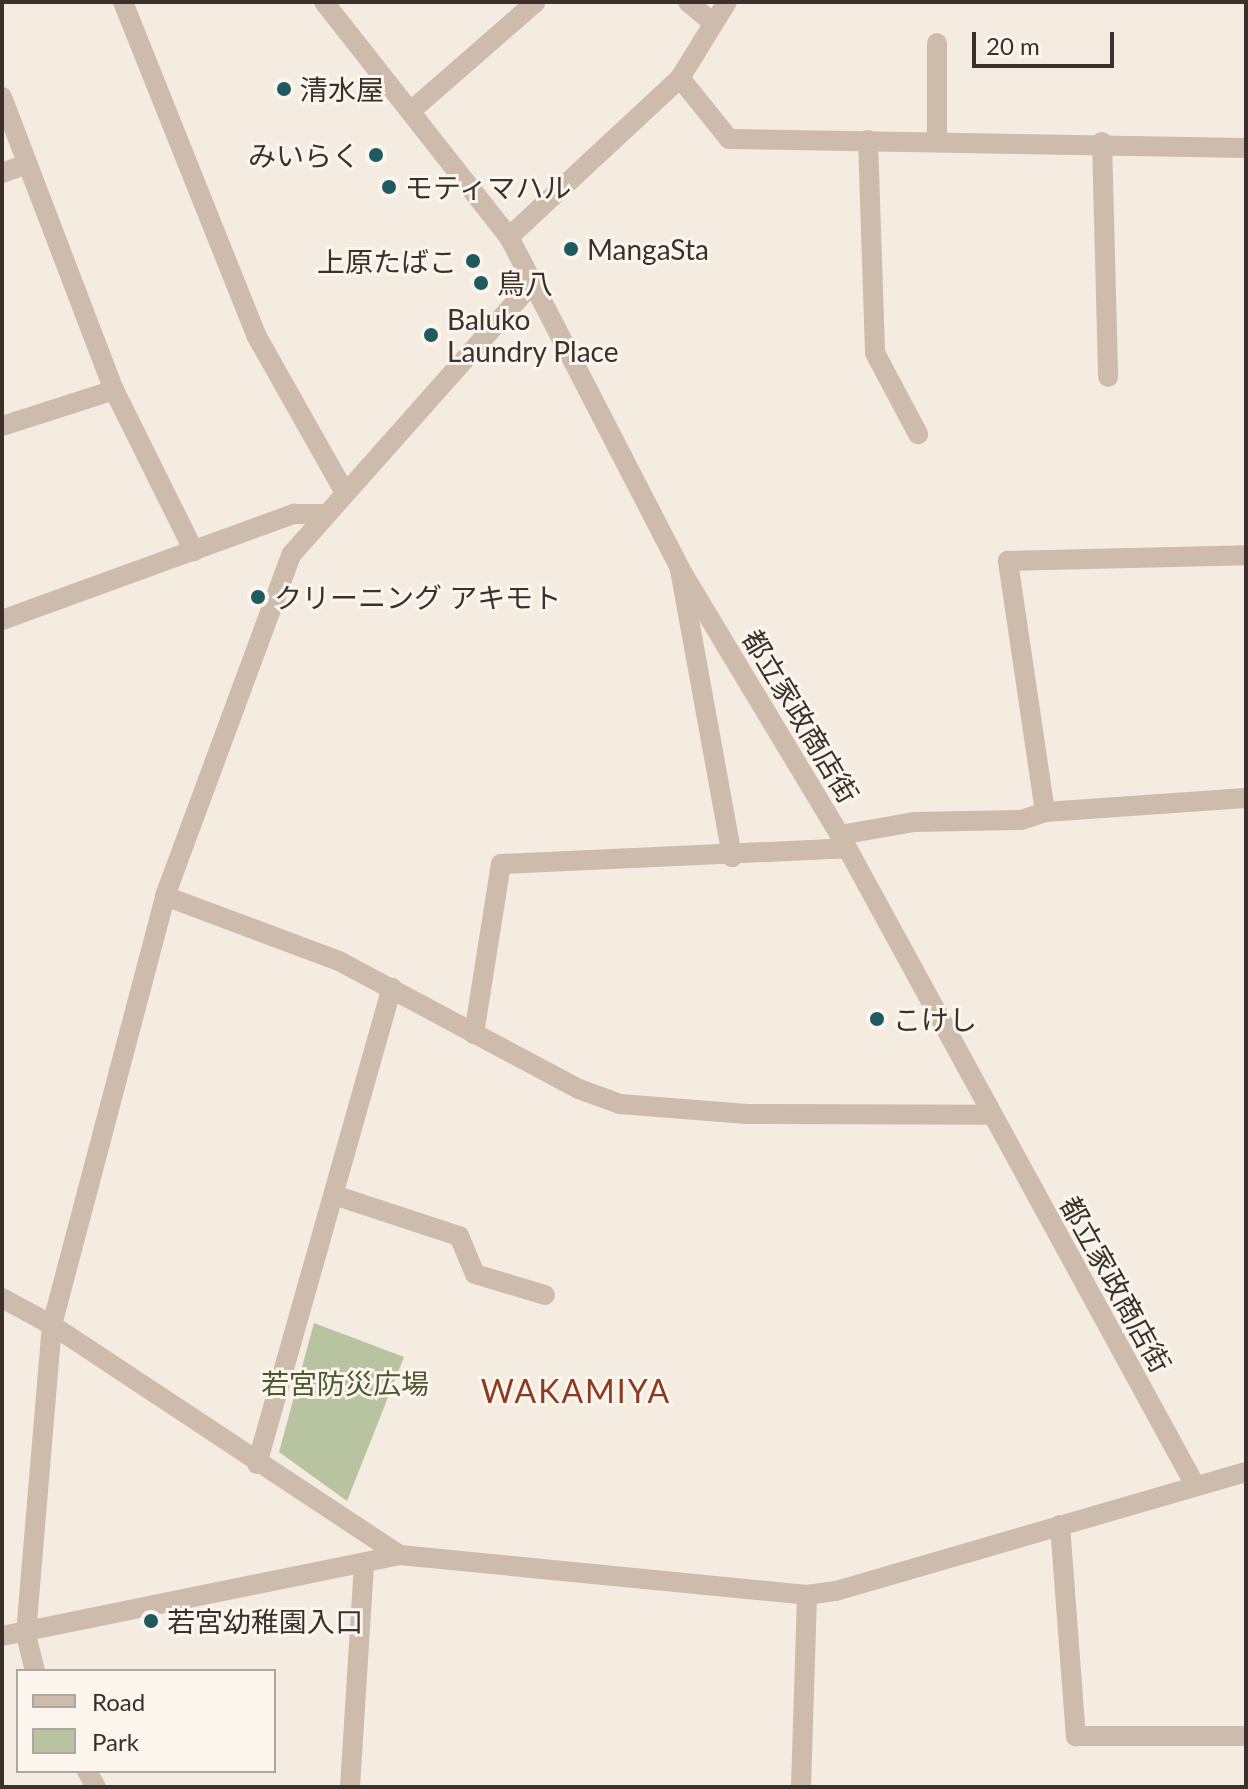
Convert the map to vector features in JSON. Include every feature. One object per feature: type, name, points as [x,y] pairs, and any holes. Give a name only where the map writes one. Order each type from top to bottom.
[{"type":"street","points":[[123,2],[256,335],[345,493]]},
{"type":"street","name":"都立家政商店街","points":[[324,2],[509,237],[531,285],[680,569],[843,841],[1195,1485]]},
{"type":"street","points":[[412,110],[536,2]]},
{"type":"street","points":[[688,2],[712,22]]},
{"type":"street","points":[[509,237],[680,78],[727,2]]},
{"type":"street","points":[[937,43],[937,140]]},
{"type":"street","points":[[680,78],[729,139],[1102,142],[1246,148]]},
{"type":"street","points":[[2,97],[114,390],[194,551]]},
{"type":"street","points":[[868,140],[875,353],[918,434]]},
{"type":"street","points":[[1102,142],[1108,377]]},
{"type":"street","points":[[2,173],[27,164]]},
{"type":"street","points":[[35,1669],[26,1634],[52,1325],[165,896],[291,555],[324,514],[531,285]]},
{"type":"street","points":[[2,426],[114,390]]},
{"type":"street","points":[[2,620],[294,514],[324,514]]},
{"type":"street","points":[[1045,812],[1008,561],[1246,555]]},
{"type":"street","points":[[680,569],[732,857]]},
{"type":"street","points":[[474,1034],[501,864],[716,852],[732,857],[843,841],[914,822],[1021,820],[1045,812],[1246,798]]},
{"type":"street","points":[[165,896],[339,961],[579,1089],[620,1104],[747,1114],[992,1115]]},
{"type":"street","points":[[257,1464],[392,988]]},
{"type":"street","points":[[334,1195],[459,1236],[475,1274],[545,1295]]},
{"type":"street","points":[[2,1298],[52,1325],[257,1464],[400,1555]]},
{"type":"street","points":[[2,1636],[26,1634],[400,1555],[807,1595],[836,1591],[1246,1472]]},
{"type":"street","points":[[1060,1525],[1076,1736],[1246,1736]]},
{"type":"street","points":[[350,1787],[364,1562]]},
{"type":"street","points":[[801,1787],[807,1595]]},
{"type":"green space","name":"若宮防災広場","points":[[314,1323],[404,1357],[347,1501],[279,1452]]},
{"type":"place","name":"清水屋","points":[[284,89]]},
{"type":"place","name":"みいらく","points":[[376,155]]},
{"type":"place","name":"モティマハル","points":[[389,187]]},
{"type":"place","name":"MangaSta","points":[[571,249]]},
{"type":"place","name":"上原たばこ","points":[[473,261]]},
{"type":"place","name":"鳥八","points":[[481,283]]},
{"type":"place","name":"Baluko Laundry Place","points":[[431,335]]},
{"type":"place","name":"クリーニング アキモト","points":[[258,597]]},
{"type":"place","name":"こけし","points":[[877,1019]]},
{"type":"place","name":"若宮幼稚園入口","points":[[151,1621]]},
{"type":"district","name":"WAKAMIYA","points":[[576,1391]]}]
